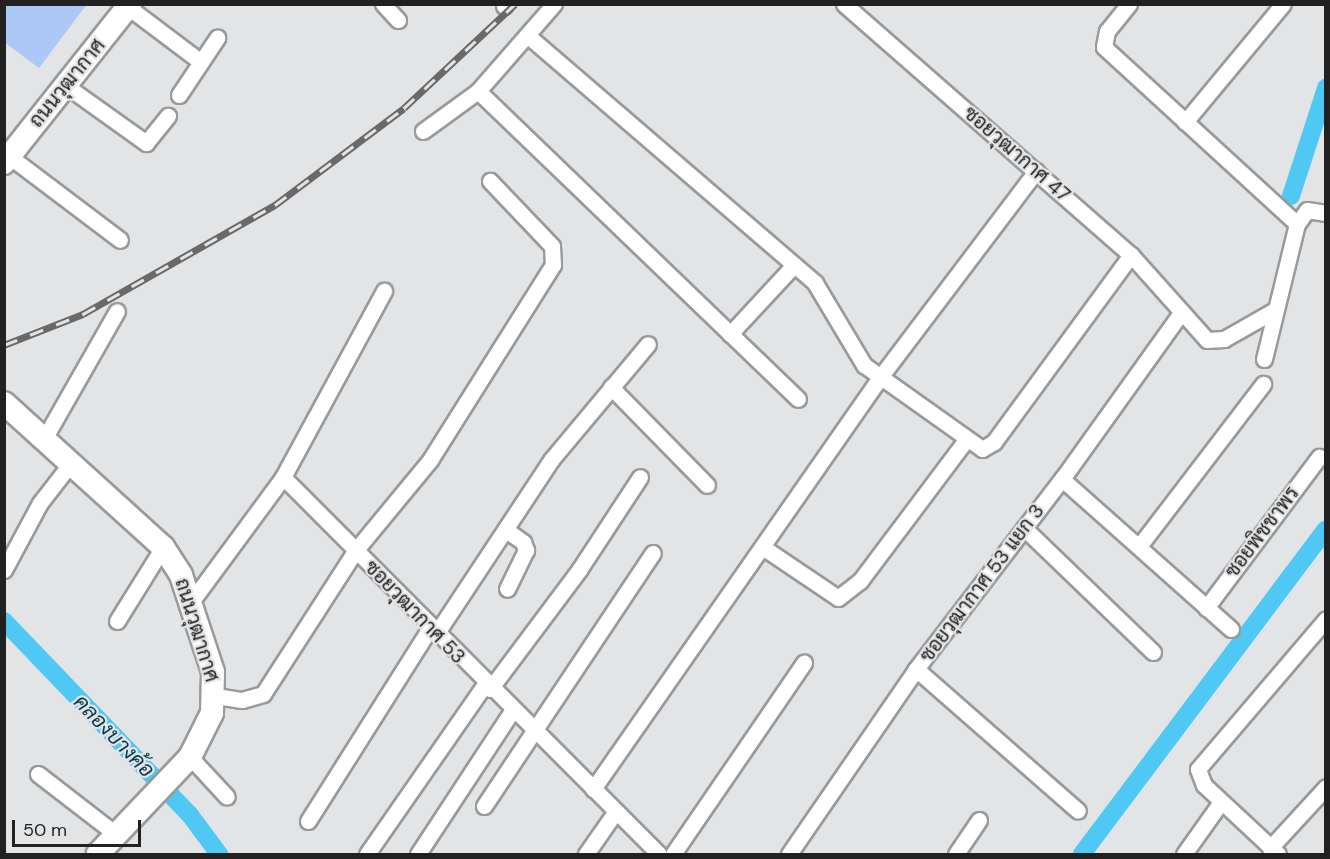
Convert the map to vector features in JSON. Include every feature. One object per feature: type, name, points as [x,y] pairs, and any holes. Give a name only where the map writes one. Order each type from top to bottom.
[{"type":"main road","name":"ถนนวุฒากาศ","points":[[7,160],[127,5]]},
{"type":"main road","name":"ถนนวุฒากาศ","points":[[4,403],[163,547],[191,602],[216,696],[190,756],[174,776],[98,855]]},
{"type":"street","points":[[383,4],[398,20]]},
{"type":"street","points":[[423,131],[478,91],[554,4]]},
{"type":"street","name":"ซอยวุฒากาศ 47","points":[[844,4],[1131,255],[1180,314],[1201,335],[1216,342],[1275,310]]},
{"type":"street","points":[[1129,4],[1107,31],[1104,47],[1297,224]]},
{"type":"street","points":[[1185,122],[1283,4]]},
{"type":"street","points":[[127,5],[201,62]]},
{"type":"street","points":[[527,34],[815,283],[857,358],[966,440],[982,449],[994,442],[1131,255]]},
{"type":"street","points":[[179,95],[217,38]]},
{"type":"street","points":[[65,85],[146,143],[168,116]]},
{"type":"street","points":[[478,91],[798,399]]},
{"type":"street","points":[[7,160],[120,240]]},
{"type":"street","points":[[593,789],[764,548],[882,376],[1036,171]]},
{"type":"street","points":[[216,696],[242,700],[263,694],[355,551],[430,460],[553,265],[552,246],[490,181]]},
{"type":"street","points":[[1263,359],[1297,224],[1307,210],[1326,213]]},
{"type":"street","points":[[730,334],[794,265]]},
{"type":"street","points":[[191,602],[283,477],[384,291]]},
{"type":"street","points":[[44,439],[117,311]]},
{"type":"street","name":"ซอยวุฒากาศ 53 แยก 3","points":[[789,855],[916,669],[1062,479],[1180,314]]},
{"type":"street","points":[[308,821],[433,631],[506,530],[551,460],[648,344]]},
{"type":"street","points":[[1140,545],[1263,384]]},
{"type":"street","points":[[611,387],[707,485]]},
{"type":"street","points":[[764,548],[838,598],[860,581],[966,440]]},
{"type":"street","name":"ซอยพิชชาพร","points":[[1206,609],[1319,457]]},
{"type":"street","points":[[4,570],[40,503],[71,463]]},
{"type":"street","name":"ซอยวุฒากาศ 53","points":[[283,477],[488,687],[659,855]]},
{"type":"street","points":[[368,855],[488,687],[579,570],[640,477]]},
{"type":"street","points":[[1062,479],[1140,545],[1206,609],[1231,629]]},
{"type":"street","points":[[1024,528],[1153,652]]},
{"type":"street","points":[[506,530],[523,542],[526,550],[507,589]]},
{"type":"street","points":[[117,621],[163,547]]},
{"type":"street","points":[[484,806],[535,734],[654,553]]},
{"type":"street","points":[[1326,619],[1198,769],[1200,778],[1221,802],[1274,851],[1326,787]]},
{"type":"street","points":[[673,855],[804,663]]},
{"type":"street","points":[[916,669],[1078,811]]},
{"type":"street","points":[[418,855],[512,711]]},
{"type":"street","points":[[190,756],[227,797]]},
{"type":"street","points":[[38,774],[117,835]]},
{"type":"street","points":[[1184,855],[1221,802]]},
{"type":"street","points":[[586,855],[616,811]]},
{"type":"street","points":[[956,855],[979,820]]},
{"type":"building","points":[[4,4],[87,4],[39,68],[4,42]]},
{"type":"waterway","points":[[1291,196],[1326,88]]},
{"type":"waterway","points":[[1082,854],[1326,529]]},
{"type":"waterway","name":"คลองบางค้อ","points":[[4,621],[190,815],[219,854]]},
{"type":"railway","points":[[4,345],[83,314],[275,205],[404,108],[515,4]]}]
